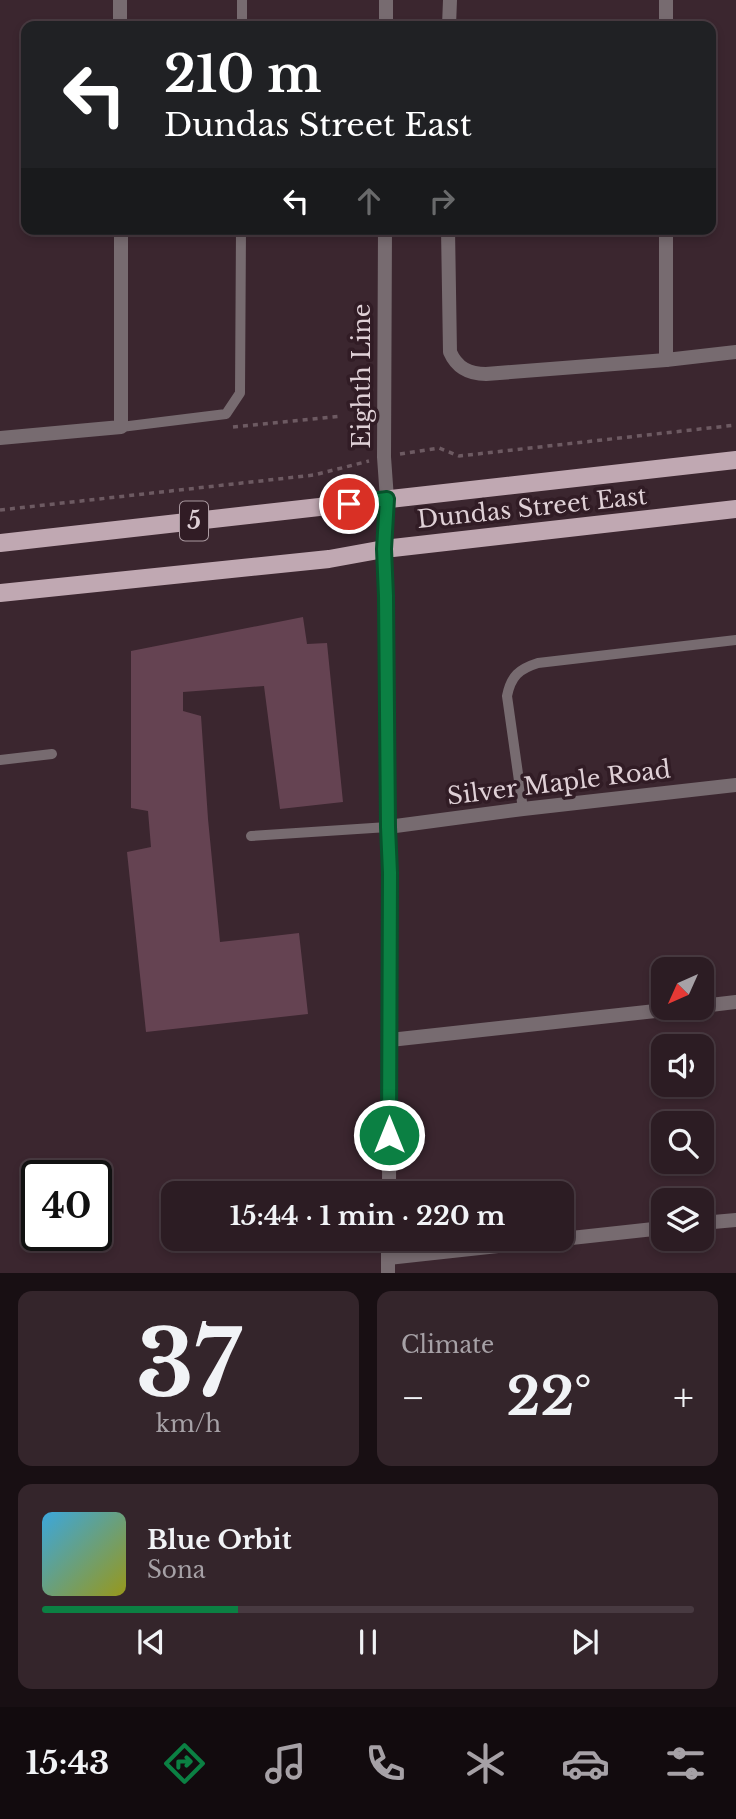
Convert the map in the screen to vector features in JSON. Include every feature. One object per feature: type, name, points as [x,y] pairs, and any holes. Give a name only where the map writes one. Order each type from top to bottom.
[{"type":"main road","name":"Dundas Street East","points":[[0,543],[736,460]]},
{"type":"main road","name":"Dundas Street East","points":[[0,593],[329,559],[384,549],[736,509]]},
{"type":"street","points":[[120,0],[120,21]]},
{"type":"street","points":[[386,0],[386,21]]},
{"type":"street","points":[[449,21],[450,0]]},
{"type":"street","points":[[666,0],[666,21]]},
{"type":"street","points":[[0,439],[121,426],[121,235]]},
{"type":"street","name":"Eighth Line","points":[[385,235],[384,457],[387,499],[384,549],[390,873],[389,1181]]},
{"type":"street","points":[[448,235],[450,352],[462,369],[477,374],[736,352]]},
{"type":"street","points":[[666,235],[666,360]]},
{"type":"street","name":"Silver Maple Road","points":[[388,827],[736,785]]},
{"type":"street","points":[[714,1005],[736,1002]]},
{"type":"street","points":[[390,1040],[651,1011]]},
{"type":"street","points":[[714,1222],[736,1220]]},
{"type":"street","points":[[574,1238],[651,1229]]},
{"type":"street","points":[[388,1266],[484,1251]]},
{"type":"lane","points":[[242,0],[242,21]]},
{"type":"lane","points":[[121,426],[226,414],[240,393],[241,235]]},
{"type":"lane","points":[[523,809],[507,696],[515,675],[525,667],[538,663],[736,640]]},
{"type":"lane","points":[[0,760],[52,754]]},
{"type":"lane","points":[[251,836],[388,827]]},
{"type":"path","points":[[226,414],[228,427],[342,416]]},
{"type":"path","points":[[0,510],[314,475],[384,457],[439,448],[459,456],[736,425]]},
{"type":"building","points":[[303,617],[307,644],[327,643],[343,802],[280,809],[264,686],[183,692],[183,711],[201,716],[220,942],[299,933],[308,1014],[146,1032],[127,852],[151,847],[148,811],[131,808],[131,651]]},
{"type":"route","points":[[349,504],[387,499],[384,549],[390,873],[389,1135]]}]
